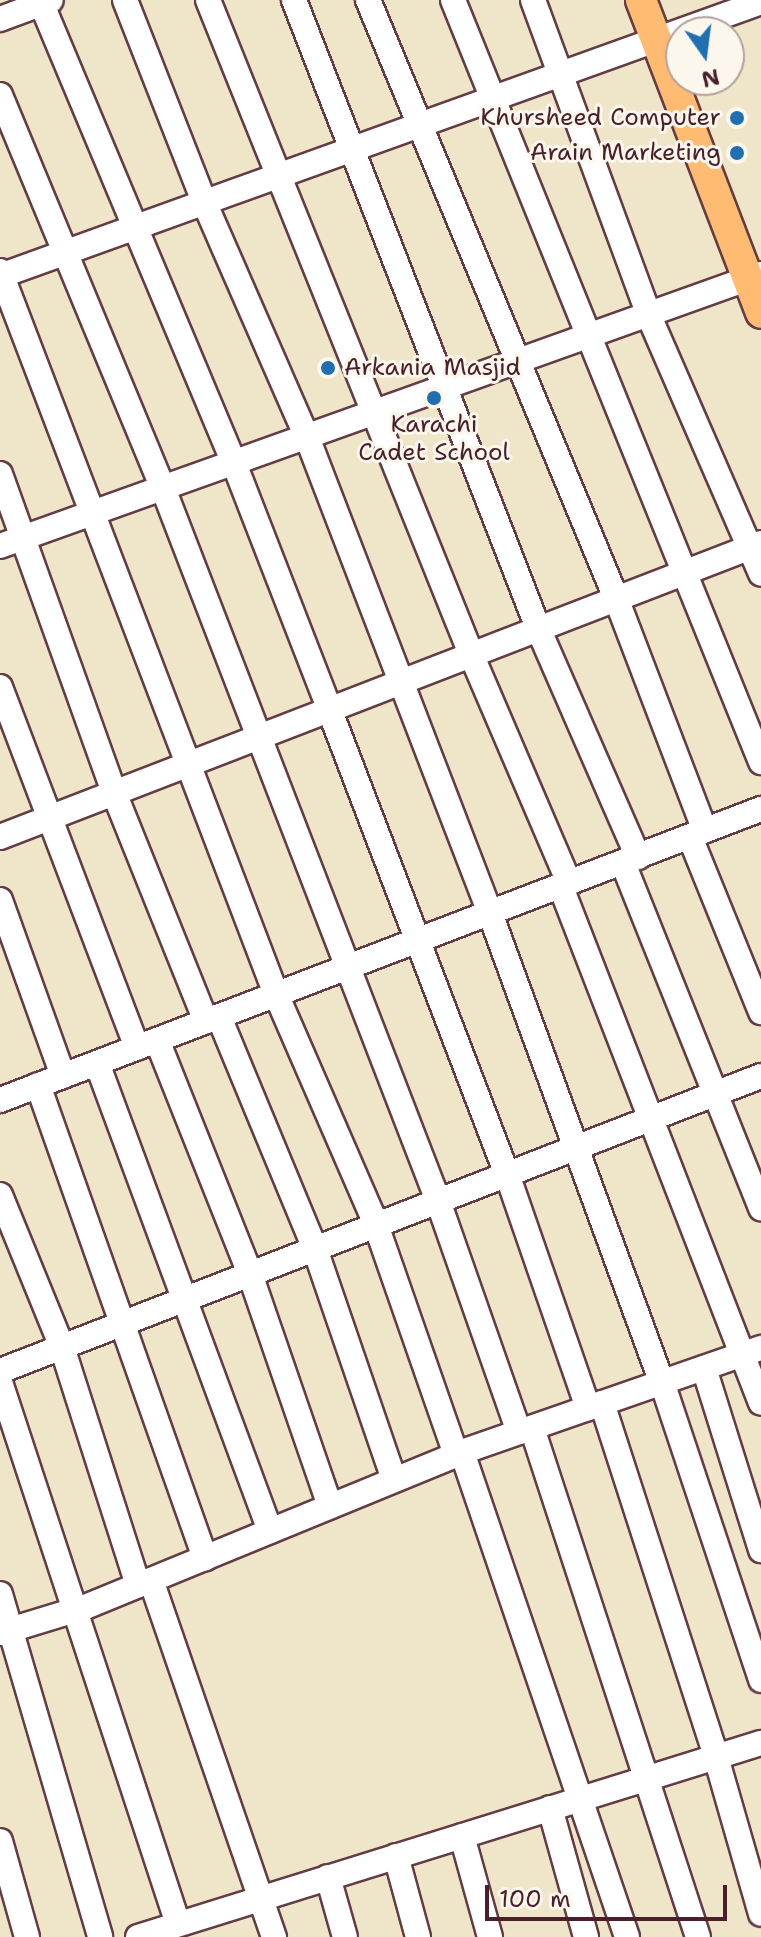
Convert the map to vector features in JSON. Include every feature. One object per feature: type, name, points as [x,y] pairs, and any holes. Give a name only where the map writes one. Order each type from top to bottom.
[{"type":"main road","points":[[641,0],[665,32]]},
{"type":"main road","points":[[692,96],[757,271]]},
{"type":"main road","points":[[698,96],[757,271],[761,313]]},
{"type":"street","points":[[125,0],[205,204],[307,437],[398,683],[578,1145],[662,1382],[761,1680]]},
{"type":"street","points":[[208,0],[565,885],[651,1119],[751,1352],[761,1403]]},
{"type":"street","points":[[294,0],[630,860],[713,1095],[761,1208]]},
{"type":"street","points":[[368,0],[418,127],[616,598],[761,1012]]},
{"type":"street","points":[[453,0],[587,338],[687,571],[761,762]]},
{"type":"street","points":[[533,0],[649,316],[756,545],[761,574]]},
{"type":"street","points":[[0,19],[44,1],[133,229],[234,463],[595,1406],[716,1757],[761,1914]]},
{"type":"street","points":[[728,16],[761,2]]},
{"type":"street","points":[[627,1937],[459,1453],[375,1222],[276,994],[1,274],[354,151],[562,74],[665,42]]},
{"type":"street","points":[[0,95],[163,488],[344,967],[437,1198],[525,1430],[698,1937]]},
{"type":"street","points":[[0,546],[649,316],[757,271]]},
{"type":"street","points":[[0,474],[115,795],[314,1246],[394,1480]]},
{"type":"street","points":[[0,837],[188,768],[471,654],[756,545]]},
{"type":"street","points":[[0,687],[46,820],[249,1271],[330,1506]]},
{"type":"street","points":[[0,1100],[416,938],[760,812]]},
{"type":"street","points":[[0,900],[63,1076]]},
{"type":"street","points":[[97,1063],[187,1296],[270,1531]]},
{"type":"street","points":[[0,1371],[506,1171],[761,1076]]},
{"type":"street","points":[[38,1085],[205,1558]]},
{"type":"street","points":[[0,1195],[62,1347],[145,1582],[263,1898],[274,1937]]},
{"type":"street","points":[[6,1631],[78,1609],[459,1453],[751,1352]]},
{"type":"street","points":[[704,1368],[761,1550]]},
{"type":"street","points":[[0,1382],[78,1609],[169,1931],[328,1877],[761,1743]]},
{"type":"street","points":[[0,1594],[6,1631],[100,1937]]},
{"type":"street","points":[[550,1808],[586,1937]]},
{"type":"street","points":[[462,1836],[490,1937]]},
{"type":"street","points":[[0,1841],[27,1937]]},
{"type":"street","points":[[396,1856],[418,1937]]},
{"type":"street","points":[[328,1877],[345,1937]]},
{"type":"place","name":"Khursheed Computer","points":[[737,118]]},
{"type":"place","name":"Arain Marketing","points":[[737,153]]},
{"type":"place","name":"Arkania Masjid","points":[[328,368]]},
{"type":"place","name":"Karachi Cadet School","points":[[434,398]]}]
